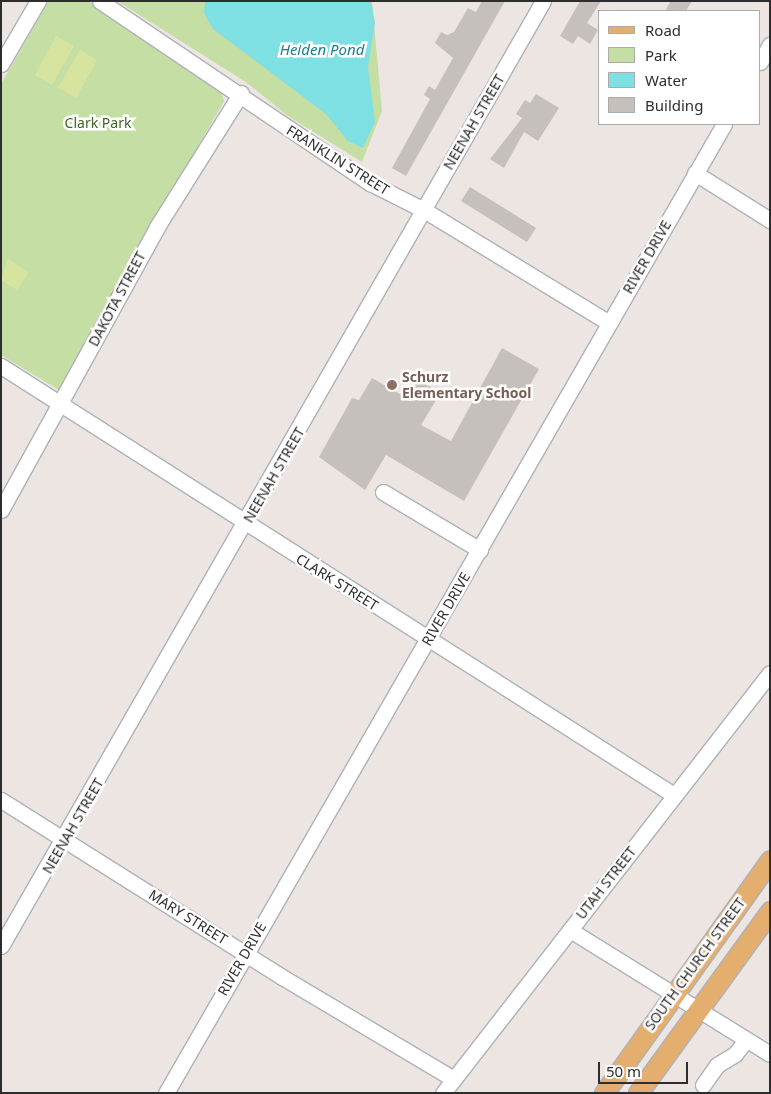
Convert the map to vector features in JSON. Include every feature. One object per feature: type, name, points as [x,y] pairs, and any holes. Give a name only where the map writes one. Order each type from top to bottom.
[{"type":"main road","name":"SOUTH CHURCH STREET","points":[[604,1093],[770,860]]},
{"type":"main road","points":[[638,1093],[770,911]]},
{"type":"street","points":[[1,64],[38,1]]},
{"type":"street","name":"FRANKLIN STREET","points":[[100,1],[241,93],[370,183],[424,210],[609,323]]},
{"type":"street","name":"NEENAH STREET","points":[[1,946],[65,840],[543,1]]},
{"type":"street","points":[[761,60],[770,45]]},
{"type":"street","name":"DAKOTA STREET","points":[[1,510],[157,227],[241,93]]},
{"type":"street","name":"RIVER DRIVE","points":[[166,1093],[429,640],[723,125]]},
{"type":"street","points":[[696,173],[770,220]]},
{"type":"street","name":"CLARK STREET","points":[[1,366],[674,796]]},
{"type":"street","points":[[383,492],[480,550]]},
{"type":"street","name":"UTAH STREET","points":[[444,1093],[770,673]]},
{"type":"street","name":"MARY STREET","points":[[1,800],[246,953],[454,1079]]},
{"type":"street","points":[[570,930],[770,1054]]},
{"type":"street","points":[[704,1085],[717,1065],[735,1054],[746,1040]]},
{"type":"green space","name":"Clark Park","points":[[49,1],[88,1],[219,85],[224,101],[59,390],[1,355],[1,84]]},
{"type":"green space","name":"Heiden Pond","points":[[117,1],[372,1],[382,111],[362,162],[288,116],[246,82]]},
{"type":"green space","points":[[56,36],[74,46],[52,85],[35,75]]},
{"type":"green space","points":[[80,50],[97,60],[76,98],[58,88]]},
{"type":"green space","points":[[8,259],[29,272],[17,290],[1,280]]},
{"type":"water","name":"Heiden Pond","points":[[205,1],[371,1],[375,23],[368,67],[375,122],[363,148],[348,141],[326,114],[213,29],[204,13]]},
{"type":"building","points":[[482,1],[505,1],[406,176],[392,168],[430,99],[424,95],[429,86],[435,90],[453,58],[435,43],[441,32],[447,35],[454,32],[468,8],[476,12]]},
{"type":"building","points":[[580,1],[601,1],[587,23],[598,30],[590,44],[578,36],[573,44],[560,36]]},
{"type":"building","points":[[671,1],[692,1],[687,10],[666,10]]},
{"type":"building","points":[[536,94],[559,108],[538,141],[524,132],[504,168],[490,159],[522,118],[516,114],[525,100],[530,103]]},
{"type":"building","points":[[470,187],[536,228],[527,242],[461,201]]},
{"type":"building","points":[[502,348],[539,369],[464,501],[386,455],[365,490],[319,457],[352,398],[359,400],[372,378],[405,397],[414,379],[441,392],[421,425],[451,441]]},
{"type":"place","name":"Schurz Elementary School","points":[[392,385]]}]
